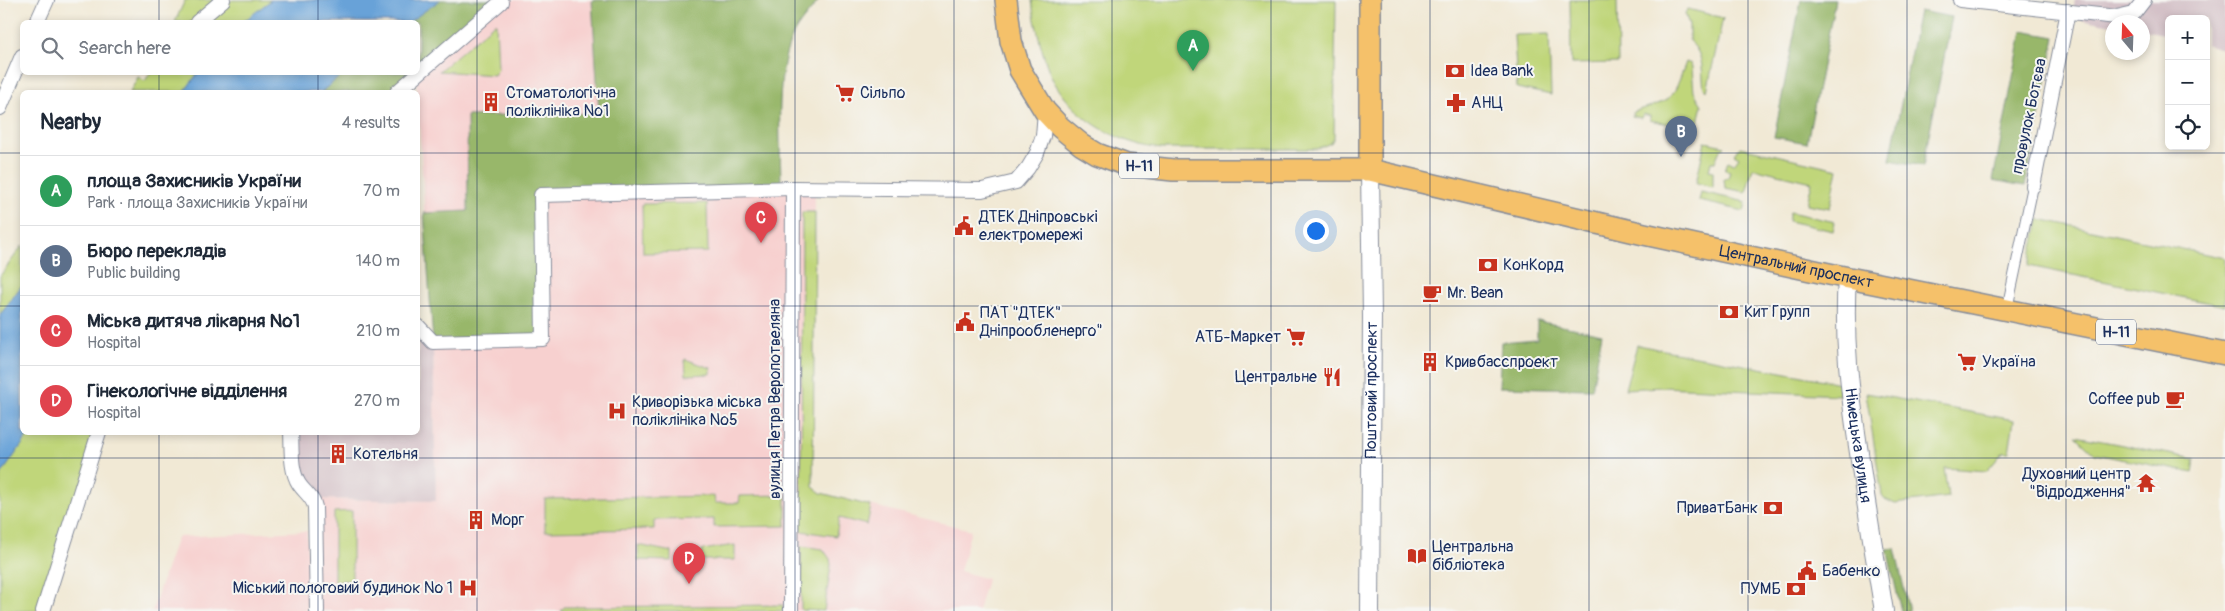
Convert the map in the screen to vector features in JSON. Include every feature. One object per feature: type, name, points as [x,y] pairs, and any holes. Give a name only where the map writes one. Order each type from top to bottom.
[{"type":"main road","name":"Н-11","points":[[1006,0],[1009,33],[1020,70],[1045,111],[1060,127],[1082,145],[1098,154],[1126,165],[1173,170],[1370,170]]},
{"type":"main road","points":[[1370,0],[1370,170]]},
{"type":"main road","name":"Центральний проспект","points":[[1370,170],[1644,234],[1847,278],[2225,354]]},
{"type":"street","points":[[40,20],[47,0]]},
{"type":"street","points":[[200,20],[223,0]]},
{"type":"street","points":[[1960,0],[2117,17],[2134,13],[2144,0]]},
{"type":"street","points":[[420,72],[501,2]]},
{"type":"street","name":"провулок Ботєва","points":[[2007,309],[2068,11]]},
{"type":"street","points":[[0,108],[20,61]]},
{"type":"street","points":[[399,90],[417,75]]},
{"type":"street","points":[[420,328],[433,342],[543,339],[541,194],[793,188],[982,190],[1016,182],[1028,168],[1037,153],[1042,136],[1045,111]]},
{"type":"street","name":"Поштовий проспект","points":[[1370,170],[1372,316],[1370,611]]},
{"type":"street","name":"вулиця Петра Веропотвеляна","points":[[792,611],[793,188]]},
{"type":"street","name":"Німецька вулиця","points":[[1847,278],[1845,308],[1848,377],[1870,531],[1884,611]]},
{"type":"street","points":[[43,611],[98,435]]},
{"type":"street","points":[[291,435],[295,473],[300,485],[312,499],[315,507],[317,611]]},
{"type":"shaded area","points":[[504,0],[592,0],[604,193],[815,188],[813,487],[821,493],[971,530],[960,571],[987,579],[978,611],[317,611],[313,499],[436,501],[433,342],[420,139],[420,90],[417,90],[416,76],[420,75],[420,73]]},
{"type":"shaded area","points":[[2074,0],[2225,0],[2225,50],[2210,45],[2210,15],[2165,15],[2165,34],[2150,31],[2150,15],[2105,15],[2105,24],[2074,18]]},
{"type":"shaded area","points":[[420,328],[433,342],[436,501],[313,499],[300,485],[291,435],[420,435]]},
{"type":"shaded area","points":[[307,531],[307,611],[152,611],[177,537]]},
{"type":"green space","points":[[185,0],[219,0],[196,20],[176,20]]},
{"type":"green space","points":[[232,0],[271,0],[250,20],[207,20]]},
{"type":"green space","points":[[440,0],[504,0],[420,72],[420,20],[412,20]]},
{"type":"green space","points":[[592,0],[819,0],[795,32],[786,53],[780,111],[781,189],[541,195],[543,339],[433,342],[424,213],[468,211],[467,116],[599,113]]},
{"type":"green space","points":[[1032,0],[1336,0],[1334,137],[1331,143],[1316,149],[1162,149],[1131,142],[1116,136],[1102,129],[1076,110],[1056,85],[1048,70],[1043,53]]},
{"type":"green space","points":[[1570,0],[1617,0],[1618,63],[1571,64]]},
{"type":"green space","points":[[1801,0],[1835,0],[1807,143],[1774,137]]},
{"type":"green space","points":[[1688,9],[1723,18],[1707,91],[1704,88],[1698,51],[1689,41],[1689,25],[1685,13]]},
{"type":"green space","points":[[1919,11],[1952,17],[1923,166],[1890,160]]},
{"type":"green space","points":[[496,22],[498,69],[494,75],[439,71]]},
{"type":"green space","points":[[2022,31],[2055,37],[2025,186],[1993,180]]},
{"type":"green space","points":[[1549,34],[1551,95],[1517,88],[1514,35]]},
{"type":"green space","points":[[1686,62],[1691,64],[1694,92],[1702,105],[1696,130],[1650,120],[1650,116],[1643,114],[1641,118],[1632,116],[1633,112],[1656,105],[1669,98],[1677,86]]},
{"type":"green space","points":[[149,75],[197,75],[185,90],[131,90],[138,77],[145,81]]},
{"type":"green space","points":[[342,75],[417,75],[399,90],[323,90]]},
{"type":"green space","points":[[1705,142],[1725,146],[1719,152],[1715,162],[1711,162],[1709,170],[1713,171],[1713,187],[1696,183]]},
{"type":"green space","points":[[1740,147],[1838,169],[1830,208],[1807,204],[1812,182],[1753,168],[1746,192],[1725,188],[1724,179],[1728,178],[1730,171],[1725,170],[1728,161],[1734,164],[1739,157],[1734,154]]},
{"type":"green space","points":[[1701,192],[1746,202],[1744,211],[1699,201]]},
{"type":"green space","points":[[707,203],[708,252],[643,253],[642,204]]},
{"type":"green space","points":[[802,212],[815,212],[813,487],[821,493],[871,506],[867,525],[839,518],[836,536],[801,531]]},
{"type":"green space","points":[[1790,212],[1835,222],[1833,231],[1788,221]]},
{"type":"green space","points":[[2039,219],[2225,258],[2225,306],[2029,266]]},
{"type":"green space","points":[[20,249],[20,288],[0,315],[0,276]]},
{"type":"green space","points":[[1537,321],[1602,334],[1592,389],[1499,387],[1501,342],[1537,339]]},
{"type":"green space","points":[[1637,345],[1840,383],[1840,395],[1662,387],[1625,389]]},
{"type":"green space","points":[[685,359],[711,368],[711,374],[686,375]]},
{"type":"green space","points":[[1866,393],[2014,420],[2009,452],[2003,452],[1987,471],[1944,468],[1948,497],[1895,504],[1885,499],[1882,495]]},
{"type":"green space","points":[[29,435],[98,435],[43,611],[0,611],[0,476]]},
{"type":"green space","points":[[2076,436],[2195,459],[2193,473],[2095,454]]},
{"type":"green space","points":[[786,495],[786,526],[714,527],[714,519],[654,520],[654,529],[545,531],[545,499],[714,496],[715,503],[739,503],[740,496]]},
{"type":"green space","points":[[352,511],[352,580],[334,581],[334,512]]},
{"type":"green space","points":[[638,545],[672,552],[672,561],[638,560]]},
{"type":"green space","points":[[735,545],[735,560],[702,560],[702,550]]},
{"type":"green space","points":[[801,546],[823,549],[830,559],[831,565],[824,611],[801,610]]},
{"type":"green space","points":[[1895,548],[1909,611],[1901,611],[1887,549]]},
{"type":"green space","points":[[783,605],[783,611],[561,611],[564,607]]},
{"type":"water","points":[[271,0],[440,0],[412,20],[246,20]]},
{"type":"water","points":[[197,75],[342,75],[323,90],[185,90]]},
{"type":"water","points":[[20,288],[20,435],[29,435],[0,476],[0,315]]},
{"type":"place","name":"площа Захисників України","points":[[1193,71]]},
{"type":"place","name":"Idea Bank","points":[[1455,71]]},
{"type":"place","name":"Сільпо","points":[[845,93]]},
{"type":"place","name":"Стоматологічна поліклініка №1","points":[[491,102]]},
{"type":"place","name":"АНЦ","points":[[1456,103]]},
{"type":"place","name":"Бюро перекладів","points":[[1681,157]]},
{"type":"place","name":"ДТЕК Дніпровські електромережі","points":[[964,226]]},
{"type":"place","name":"Міська дитяча лікарня №1","points":[[761,243]]},
{"type":"place","name":"КонКорд","points":[[1488,265]]},
{"type":"place","name":"Mr. Bean","points":[[1432,293]]},
{"type":"place","name":"Кит Групп","points":[[1729,312]]},
{"type":"place","name":"ПАТ \"ДТЕК\" Дніпрообленерго\"","points":[[965,322]]},
{"type":"place","name":"АТБ-Маркет","points":[[1296,337]]},
{"type":"place","name":"Кривбасспроект","points":[[1430,362]]},
{"type":"place","name":"Україна","points":[[1967,362]]},
{"type":"place","name":"Центральне","points":[[1332,377]]},
{"type":"place","name":"Coffee pub","points":[[2175,399]]},
{"type":"place","name":"Криворізька міська поліклініка №5","points":[[617,411]]},
{"type":"place","name":"Котельня","points":[[338,454]]},
{"type":"place","name":"Духовний центр \"Відродження\"","points":[[2146,483]]},
{"type":"place","name":"ПриватБанк","points":[[1773,508]]},
{"type":"place","name":"Морг","points":[[476,520]]},
{"type":"place","name":"Центральна бібліотека","points":[[1417,556]]},
{"type":"place","name":"Бабенко","points":[[1807,571]]},
{"type":"place","name":"Гінекологічне відділення","points":[[689,584]]},
{"type":"place","name":"Міський пологовий будинок № 1","points":[[468,588]]},
{"type":"place","name":"ПУМБ","points":[[1796,589]]}]
